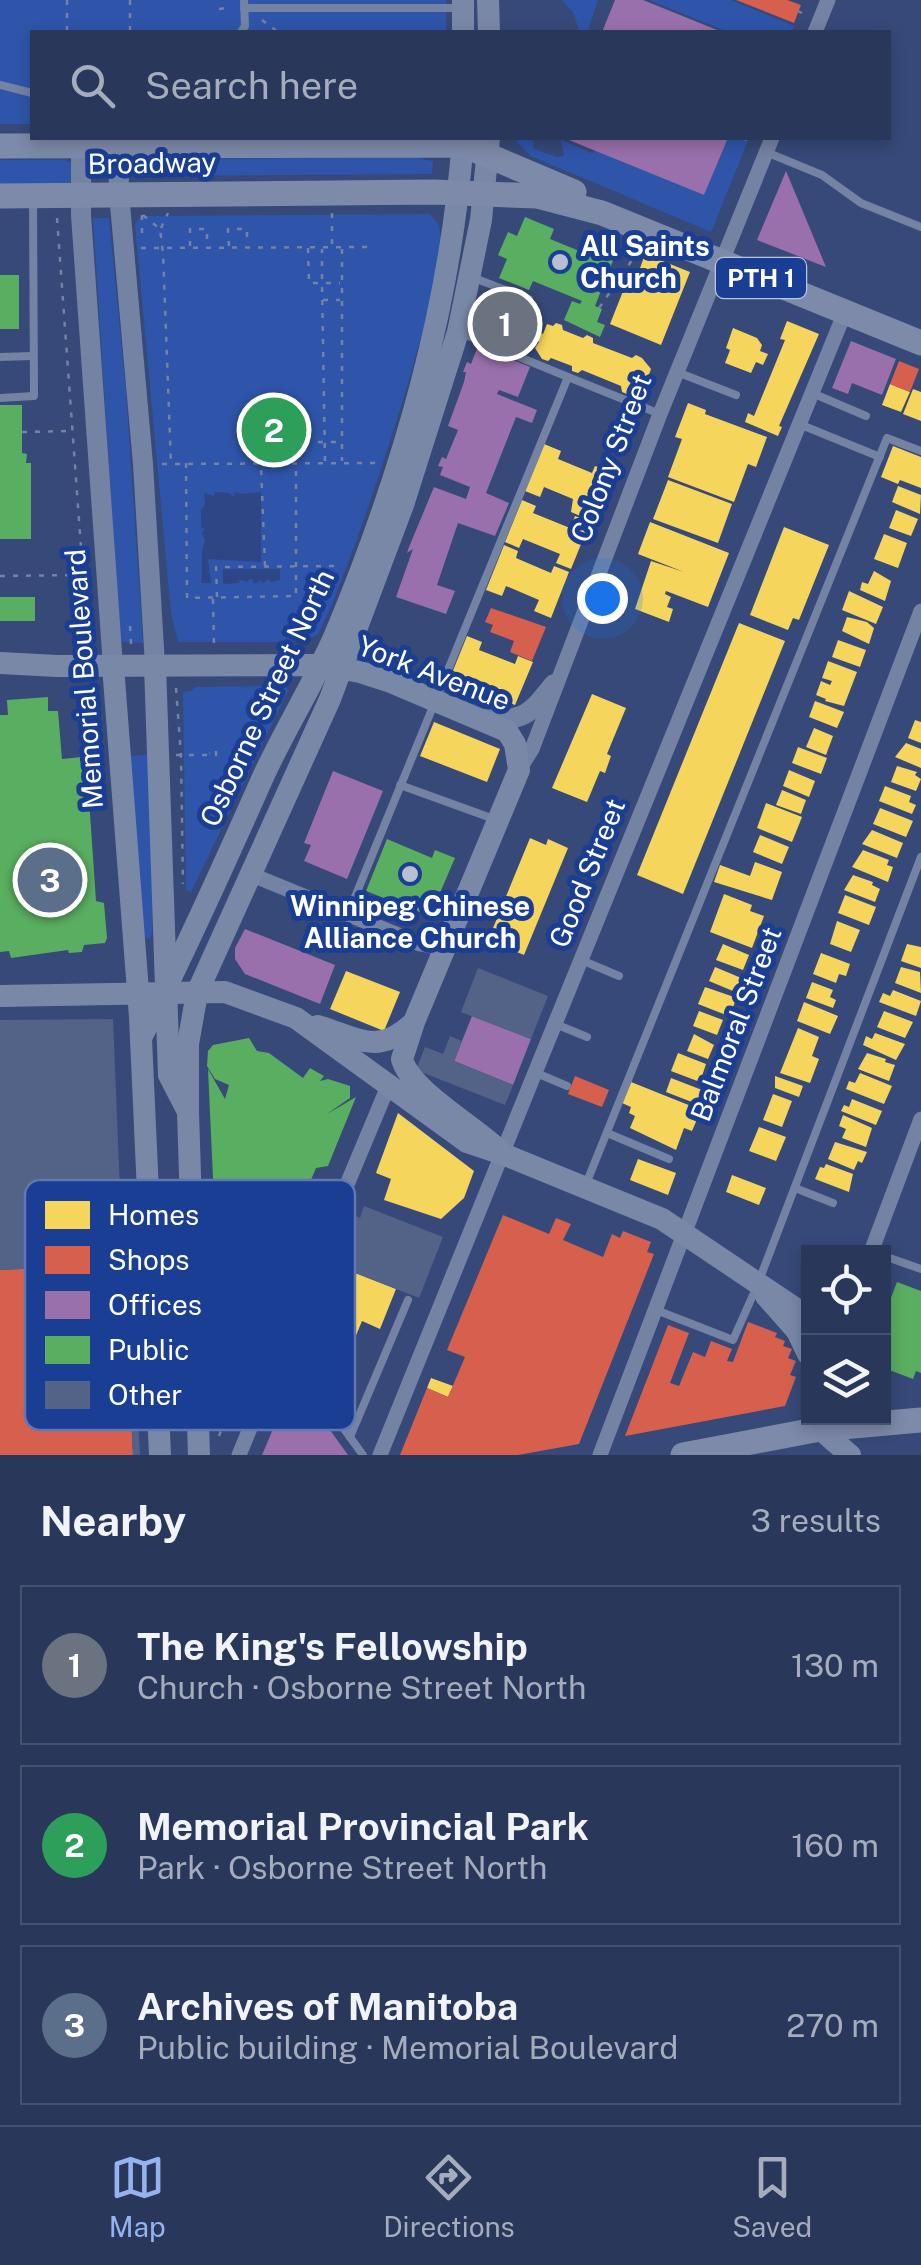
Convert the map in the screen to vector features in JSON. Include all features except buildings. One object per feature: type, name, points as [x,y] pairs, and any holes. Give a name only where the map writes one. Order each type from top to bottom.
[{"type":"highway","name":"Broadway","points":[[0,146],[118,140],[463,142],[489,147],[578,194],[602,213]]},
{"type":"highway","name":"Broadway","points":[[0,196],[458,192],[537,196],[602,213],[921,343]]},
{"type":"main road","points":[[463,4],[464,30]]},
{"type":"main road","points":[[488,4],[488,30]]},
{"type":"main road","name":"Osborne Street North","points":[[141,1038],[264,774],[331,666],[334,636],[388,489],[435,323],[463,142]]},
{"type":"main road","name":"Osborne Street North","points":[[197,992],[250,874],[331,666],[403,506],[458,332],[486,194],[489,147]]},
{"type":"main road","name":"York Avenue","points":[[0,662],[331,666],[435,700],[498,726],[512,737],[519,770]]},
{"type":"main road","points":[[155,665],[169,1075],[188,1112]]},
{"type":"main road","name":"Memorial Boulevard","points":[[113,666],[139,993],[147,1180]]},
{"type":"main road","name":"Colony Street","points":[[503,1154],[486,1136],[412,1080],[402,1059],[519,770]]},
{"type":"main road","points":[[191,1180],[188,1044],[197,992]]},
{"type":"main road","points":[[0,996],[225,992],[383,1044],[414,1022]]},
{"type":"main road","points":[[296,1018],[467,1142],[662,1220],[757,1286],[801,1310]]},
{"type":"main road","points":[[757,1286],[801,1339]]},
{"type":"main road","points":[[891,1420],[921,1420]]},
{"type":"main road","points":[[683,1455],[768,1447],[814,1425]]},
{"type":"main road","points":[[820,1425],[850,1455]]},
{"type":"main road","name":"Memorial Boulevard","points":[[159,1430],[160,1455]]},
{"type":"main road","points":[[180,1430],[205,1445]]},
{"type":"street","points":[[816,30],[828,0]]},
{"type":"street","points":[[118,140],[155,665]]},
{"type":"street","name":"Memorial Boulevard","points":[[81,141],[80,194],[113,666]]},
{"type":"street","name":"Colony Street","points":[[519,770],[532,749],[554,684],[769,145]]},
{"type":"street","name":"Good Street","points":[[380,1455],[845,312]]},
{"type":"street","name":"Balmoral Street","points":[[600,1455],[921,611]]},
{"type":"street","points":[[481,718],[520,718],[554,684]]},
{"type":"street","points":[[250,874],[422,944],[446,950]]},
{"type":"street","points":[[349,1180],[389,1084]]},
{"type":"street","points":[[875,1245],[921,1119]]},
{"type":"street","points":[[239,1455],[249,1430]]},
{"type":"lane","points":[[241,30],[244,4],[488,4]]},
{"type":"lane","points":[[0,84],[30,92]]},
{"type":"lane","points":[[769,145],[861,203],[921,227]]},
{"type":"lane","points":[[0,398],[34,396],[33,196]]},
{"type":"lane","points":[[470,276],[528,299]]},
{"type":"lane","points":[[435,323],[660,414]]},
{"type":"lane","points":[[0,357],[33,356]]},
{"type":"lane","points":[[677,372],[736,394]]},
{"type":"lane","points":[[348,914],[568,377]]},
{"type":"lane","points":[[812,393],[866,416]]},
{"type":"lane","points":[[799,424],[880,457]]},
{"type":"lane","points":[[584,1188],[887,438],[921,451]]},
{"type":"lane","points":[[400,785],[498,821]]},
{"type":"lane","points":[[654,1310],[733,1340],[921,857]]},
{"type":"lane","points":[[579,959],[619,976]]},
{"type":"lane","points":[[553,1023],[587,1038]]},
{"type":"lane","points":[[534,1072],[567,1086]]},
{"type":"lane","points":[[607,1133],[669,1159]]},
{"type":"lane","points":[[795,1188],[834,1203]]},
{"type":"lane","points":[[891,1258],[921,1269]]},
{"type":"lane","points":[[355,1426],[408,1300]]},
{"type":"lane","points":[[344,1430],[363,1455]]},
{"type":"lane","points":[[350,1438],[353,1430]]},
{"type":"path","points":[[66,0],[67,30]]},
{"type":"path","points":[[130,0],[130,30]]},
{"type":"path","points":[[219,8],[225,8]]},
{"type":"path","points":[[332,211],[332,247]]},
{"type":"path","points":[[168,213],[160,229],[171,464]]},
{"type":"path","points":[[142,214],[160,229]]},
{"type":"path","points":[[57,216],[88,643]]},
{"type":"path","points":[[229,248],[228,228],[246,229],[247,248]]},
{"type":"path","points":[[190,248],[190,229],[207,229],[208,248]]},
{"type":"path","points":[[608,256],[615,239]]},
{"type":"path","points":[[322,247],[325,463]]},
{"type":"path","points":[[342,247],[342,463]]},
{"type":"path","points":[[124,248],[370,247]]},
{"type":"path","points":[[308,248],[309,283],[342,283]]},
{"type":"path","points":[[599,308],[640,249]]},
{"type":"path","points":[[322,300],[342,300]]},
{"type":"path","points":[[22,432],[73,430]]},
{"type":"path","points":[[265,566],[260,442],[342,442]]},
{"type":"path","points":[[186,463],[187,598],[296,596],[296,463]]},
{"type":"path","points":[[143,464],[385,463]]},
{"type":"path","points":[[214,645],[216,567],[348,566]]},
{"type":"path","points":[[0,576],[83,575]]},
{"type":"path","points":[[132,644],[128,624],[136,624],[136,613]]},
{"type":"path","points":[[160,756],[209,753]]},
{"type":"shaded area","points":[[0,0],[446,0],[446,30],[30,30],[30,124],[0,124]]},
{"type":"shaded area","points":[[562,0],[598,0],[588,30],[579,30],[573,12]]},
{"type":"shaded area","points":[[649,0],[731,0],[794,26],[792,30],[723,30]]},
{"type":"shaded area","points":[[515,140],[533,140],[534,149],[557,157],[564,156],[561,140],[704,195],[727,140],[748,140],[711,232],[531,156]]},
{"type":"shaded area","points":[[413,157],[433,161],[432,174],[127,176],[127,161],[135,159]]},
{"type":"shaded area","points":[[0,160],[65,160],[72,163],[74,177],[70,183],[0,185]]},
{"type":"shaded area","points":[[430,214],[439,226],[439,254],[414,362],[351,556],[318,634],[304,642],[178,642],[171,613],[135,225],[140,216]]},
{"type":"shaded area","points":[[93,218],[109,218],[126,392],[143,643],[122,642],[120,636]]},
{"type":"shaded area","points":[[215,492],[234,497],[235,492],[261,492],[261,562],[208,559],[211,583],[201,583],[205,529],[201,527],[201,510],[204,493],[214,496]]},
{"type":"shaded area","points":[[223,569],[280,569],[280,580],[253,583],[249,579],[223,584]]},
{"type":"shaded area","points":[[286,686],[288,691],[191,892],[186,890],[183,692],[195,687]]},
{"type":"shaded area","points":[[151,754],[150,939],[144,937],[130,756]]},
{"type":"place","name":"All Saints Church","points":[[560,262]]},
{"type":"place","name":"The King's Fellowship","points":[[505,324]]},
{"type":"place","name":"Memorial Provincial Park","points":[[274,430]]},
{"type":"place","name":"Winnipeg Chinese Alliance Church","points":[[410,874]]},
{"type":"place","name":"Archives of Manitoba","points":[[50,880]]}]
